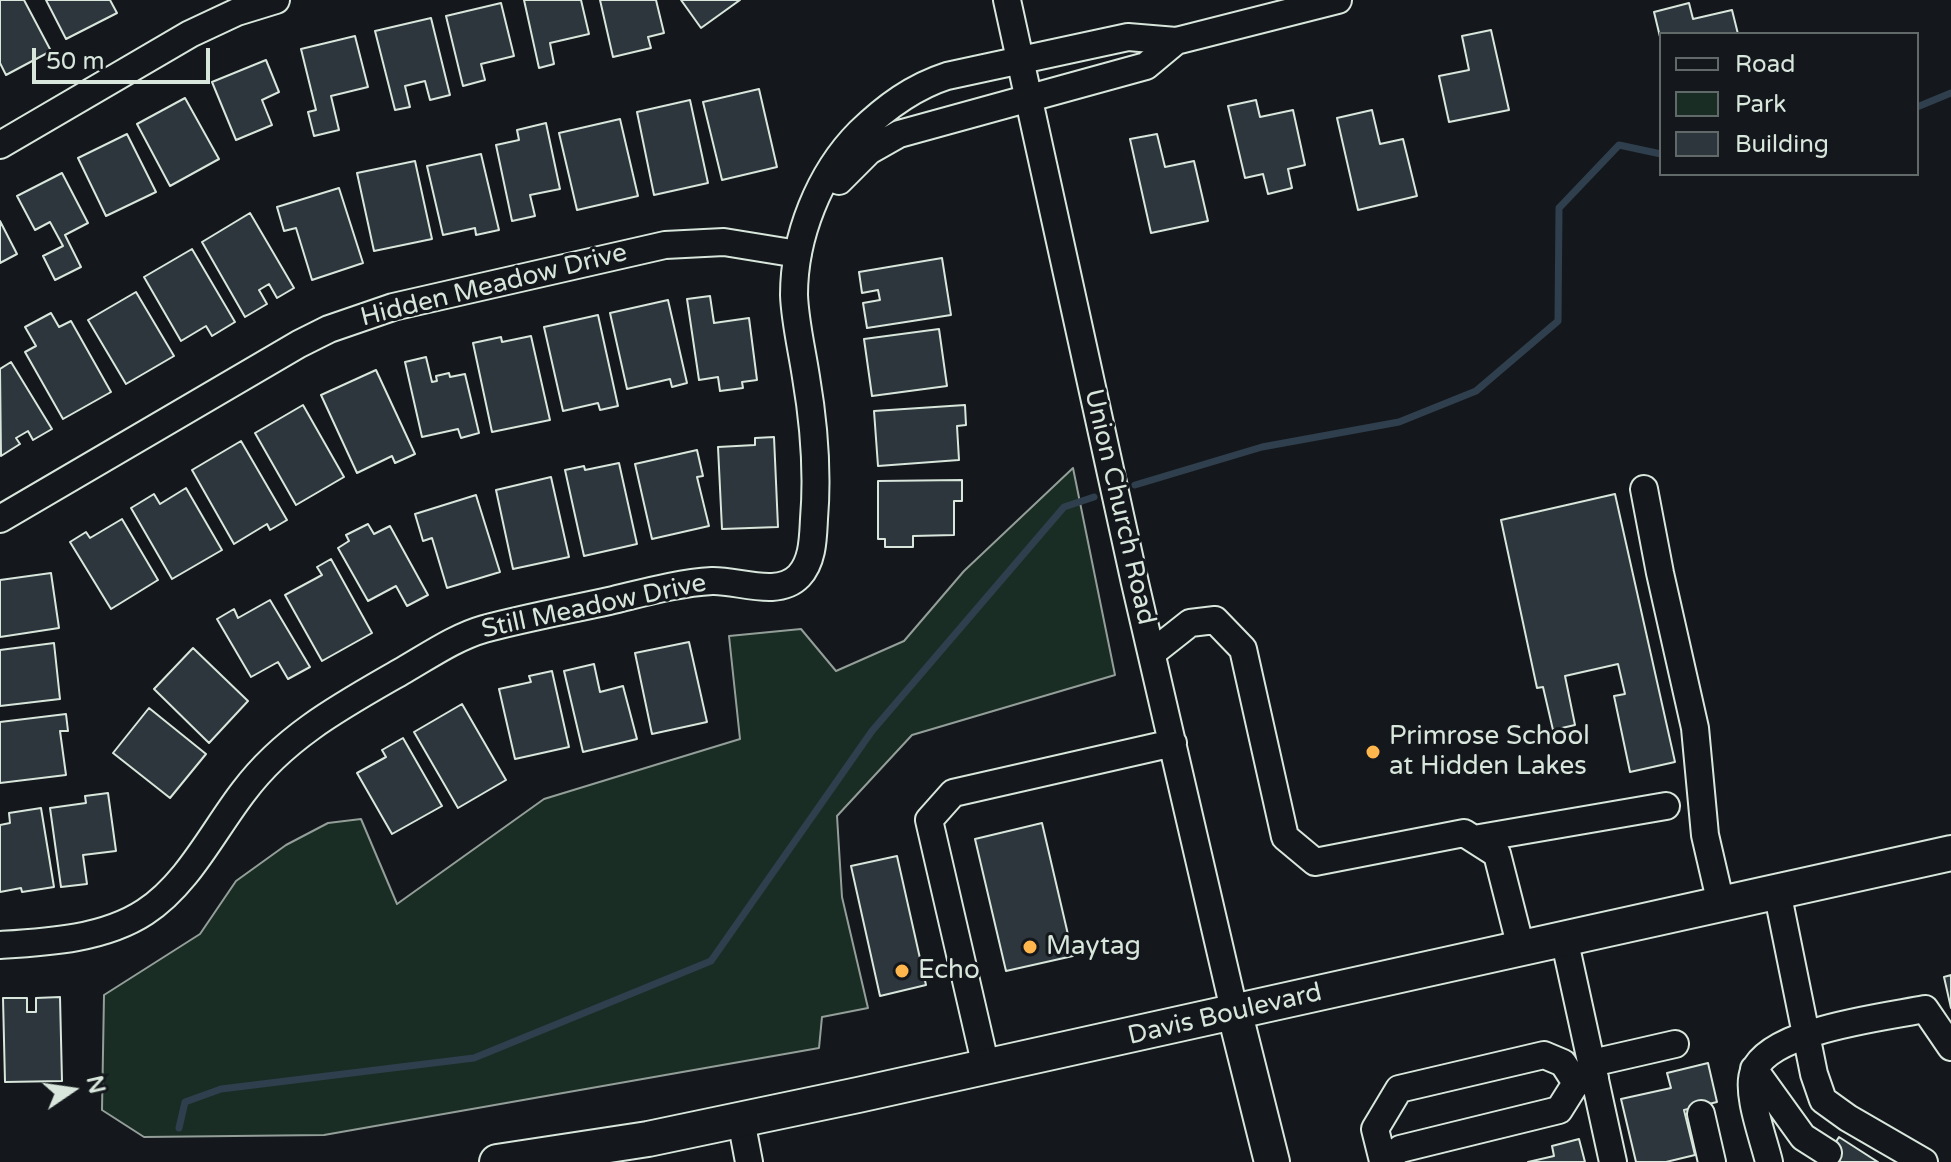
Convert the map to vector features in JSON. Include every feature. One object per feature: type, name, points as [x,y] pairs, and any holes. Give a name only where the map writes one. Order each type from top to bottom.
[{"type":"main road","name":"Davis Boulevard","points":[[497,1162],[649,1151],[741,1120],[1235,1014],[1951,853]]},
{"type":"main road","points":[[1235,1014],[1272,1162]]},
{"type":"street","points":[[0,145],[190,34],[237,12],[276,0]]},
{"type":"street","name":"Union Church Road","points":[[1007,0],[1235,1014]]},
{"type":"street","points":[[1176,41],[1338,0]]},
{"type":"street","name":"Still Meadow Drive","points":[[0,945],[95,933],[147,911],[176,886],[250,782],[290,741],[328,714],[470,634],[682,585],[720,580],[769,587],[798,577],[807,563],[812,546],[816,471],[811,408],[794,300],[798,254],[806,224],[840,155],[866,126],[904,94],[924,83],[1128,37],[1176,41]]},
{"type":"street","name":"Still Meadow Drive","points":[[806,224],[844,174],[884,141],[916,128],[1146,66],[1176,41]]},
{"type":"street","name":"Hidden Meadow Drive","points":[[0,519],[299,344],[360,317],[415,301],[665,245],[724,242],[798,254]]},
{"type":"street","points":[[1644,489],[1695,728],[1705,835],[1721,904]]},
{"type":"street","points":[[1152,653],[1190,623],[1215,620],[1243,649],[1285,837],[1315,862],[1464,833],[1497,854],[1521,948]]},
{"type":"street","points":[[986,1067],[929,820],[953,793],[1173,743]]},
{"type":"street","points":[[1474,839],[1666,806]]},
{"type":"street","points":[[1777,891],[1814,1074],[1823,1100],[1924,1162]]},
{"type":"street","points":[[1564,938],[1588,1074],[1613,1162]]},
{"type":"street","points":[[1769,1162],[1751,1089],[1754,1069],[1772,1051],[1807,1032],[1925,1009],[1951,1047]]},
{"type":"street","points":[[1588,1074],[1544,1055],[1399,1089],[1375,1129],[1383,1161],[1400,1149],[1559,1110],[1588,1074],[1675,1044]]},
{"type":"street","points":[[1754,1069],[1803,1137],[1828,1153]]},
{"type":"street","points":[[1701,1114],[1712,1162]]},
{"type":"street","points":[[741,1120],[749,1162]]},
{"type":"green space","points":[[1073,468],[1115,675],[912,735],[837,816],[842,897],[868,1008],[822,1017],[819,1048],[324,1135],[144,1137],[102,1110],[104,995],[200,934],[236,881],[286,845],[328,823],[361,819],[397,904],[544,799],[740,739],[729,636],[801,629],[836,671],[904,641],[964,571]]},
{"type":"building","points":[[0,0],[24,0],[51,51],[6,75],[0,63]]},
{"type":"building","points":[[46,0],[110,0],[117,13],[66,39]]},
{"type":"building","points":[[524,0],[581,0],[589,34],[550,43],[554,64],[539,68]]},
{"type":"building","points":[[600,0],[656,0],[664,33],[648,37],[651,48],[613,57]]},
{"type":"building","points":[[681,0],[740,0],[701,28]]},
{"type":"building","points":[[501,3],[514,56],[481,64],[485,80],[463,86],[446,16]]},
{"type":"building","points":[[1689,3],[1693,19],[1732,10],[1738,32],[1659,33],[1654,12]]},
{"type":"building","points":[[431,18],[450,95],[430,100],[425,81],[405,86],[410,107],[395,110],[375,31]]},
{"type":"building","points":[[1491,30],[1509,110],[1449,122],[1439,76],[1469,70],[1462,36]]},
{"type":"building","points":[[355,36],[368,87],[331,96],[339,130],[314,136],[308,112],[316,110],[301,49]]},
{"type":"building","points":[[266,60],[279,92],[262,100],[272,125],[236,140],[212,82]]},
{"type":"building","points":[[759,89],[777,167],[722,180],[703,102]]},
{"type":"building","points":[[185,98],[219,159],[170,186],[137,124]]},
{"type":"building","points":[[690,100],[708,183],[654,195],[637,112]]},
{"type":"building","points":[[1256,100],[1260,117],[1293,110],[1305,165],[1288,169],[1292,188],[1268,194],[1263,174],[1245,178],[1228,106]]},
{"type":"building","points":[[1372,110],[1380,144],[1403,139],[1417,196],[1358,210],[1337,118]]},
{"type":"building","points":[[620,119],[638,196],[577,210],[559,133]]},
{"type":"building","points":[[546,123],[560,189],[530,195],[535,216],[512,221],[496,145],[519,140],[517,130]]},
{"type":"building","points":[[127,134],[156,192],[106,216],[78,158]]},
{"type":"building","points":[[1157,134],[1165,167],[1194,161],[1208,221],[1151,233],[1130,139]]},
{"type":"building","points":[[481,154],[499,230],[476,235],[475,228],[443,235],[427,166]]},
{"type":"building","points":[[415,161],[432,239],[374,251],[357,173]]},
{"type":"building","points":[[62,173],[88,223],[65,235],[81,267],[55,280],[43,256],[63,246],[50,222],[35,230],[17,196]]},
{"type":"building","points":[[339,188],[363,263],[312,280],[296,228],[284,231],[277,207]]},
{"type":"building","points":[[250,213],[294,288],[277,298],[269,284],[259,290],[267,304],[245,317],[202,242]]},
{"type":"building","points":[[0,221],[17,254],[0,263]]},
{"type":"building","points":[[192,249],[235,322],[212,336],[206,326],[181,341],[144,277]]},
{"type":"building","points":[[942,258],[951,315],[867,328],[863,303],[880,300],[878,290],[862,293],[859,272]]},
{"type":"building","points":[[136,292],[174,356],[126,384],[88,320]]},
{"type":"building","points":[[710,296],[714,323],[749,318],[757,380],[742,382],[743,388],[720,391],[718,377],[699,380],[687,299]]},
{"type":"building","points":[[668,300],[687,383],[672,387],[670,379],[627,389],[610,313]]},
{"type":"building","points":[[51,313],[59,327],[71,321],[111,392],[63,419],[25,352],[36,346],[25,327]]},
{"type":"building","points":[[598,315],[618,406],[600,410],[598,403],[563,411],[544,327]]},
{"type":"building","points":[[939,329],[947,386],[872,396],[864,339]]},
{"type":"building","points":[[531,336],[550,420],[492,432],[473,343],[501,337],[502,342]]},
{"type":"building","points":[[426,357],[432,382],[437,381],[436,376],[465,374],[479,433],[461,438],[458,429],[422,437],[405,362]]},
{"type":"building","points":[[11,362],[52,429],[33,440],[28,431],[16,438],[20,444],[1,456],[0,369]]},
{"type":"building","points":[[376,370],[415,454],[395,463],[392,456],[357,473],[321,395]]},
{"type":"building","points":[[303,405],[344,477],[296,505],[255,433]]},
{"type":"building","points":[[965,405],[966,425],[957,426],[959,460],[878,466],[874,411]]},
{"type":"building","points":[[774,437],[778,527],[722,529],[718,447],[755,445],[755,438]]},
{"type":"building","points":[[241,441],[287,520],[270,530],[267,524],[234,544],[192,470]]},
{"type":"building","points":[[697,450],[703,476],[697,477],[709,526],[652,539],[635,464]]},
{"type":"building","points":[[619,463],[637,544],[584,556],[565,470],[584,466],[585,470]]},
{"type":"building","points":[[551,477],[569,557],[513,569],[496,490]]},
{"type":"building","points":[[962,480],[962,501],[954,501],[954,535],[913,536],[913,547],[885,547],[885,539],[878,539],[878,481]]},
{"type":"building","points":[[186,488],[222,550],[172,579],[131,508],[154,494],[160,504]]},
{"type":"building","points":[[1615,494],[1675,762],[1630,772],[1614,696],[1625,694],[1618,664],[1565,676],[1575,725],[1553,730],[1543,687],[1537,688],[1501,520]]},
{"type":"building","points":[[476,495],[500,572],[447,588],[432,538],[423,541],[415,514]]},
{"type":"building","points":[[122,519],[158,580],[111,609],[70,542],[86,532],[90,538]]},
{"type":"building","points":[[368,524],[374,534],[390,526],[428,595],[407,606],[396,586],[368,601],[338,548],[349,541],[346,535]]},
{"type":"building","points":[[331,559],[372,633],[322,661],[285,595],[322,575],[317,567]]},
{"type":"building","points":[[51,573],[59,628],[0,637],[0,580]]},
{"type":"building","points":[[270,600],[310,667],[288,679],[278,662],[251,677],[217,619],[234,609],[238,618]]},
{"type":"building","points":[[689,642],[707,722],[652,734],[635,653]]},
{"type":"building","points":[[54,643],[60,699],[0,706],[0,650]]},
{"type":"building","points":[[193,648],[248,701],[209,743],[154,689]]},
{"type":"building","points":[[594,664],[600,692],[623,686],[637,739],[583,752],[564,671]]},
{"type":"building","points":[[552,671],[569,747],[515,759],[499,689],[531,682],[529,676]]},
{"type":"building","points":[[462,704],[506,780],[458,808],[414,732]]},
{"type":"building","points":[[149,708],[206,754],[170,798],[113,753]]},
{"type":"building","points":[[66,714],[68,731],[60,731],[66,775],[0,783],[0,722]]},
{"type":"building","points":[[403,738],[442,806],[392,834],[357,773],[386,757],[382,750]]},
{"type":"building","points":[[108,793],[116,851],[83,855],[87,884],[61,887],[50,808],[86,803],[85,796]]},
{"type":"building","points":[[41,808],[54,887],[0,892],[0,825],[10,823],[9,813]]},
{"type":"building","points":[[1042,823],[1073,956],[1006,971],[975,839]]},
{"type":"building","points":[[897,856],[926,985],[880,996],[851,866]]},
{"type":"building","points":[[1951,975],[1951,1008],[1944,977]]},
{"type":"building","points":[[60,997],[62,1081],[5,1082],[3,998],[27,998],[27,1012],[36,1012],[36,998]]},
{"type":"building","points":[[1708,1063],[1717,1102],[1684,1110],[1695,1155],[1666,1162],[1636,1162],[1621,1099],[1671,1088],[1667,1073]]},
{"type":"building","points":[[1839,1137],[1878,1162],[1823,1162]]},
{"type":"building","points":[[1579,1139],[1585,1162],[1528,1162],[1554,1156],[1552,1146]]},
{"type":"waterway","points":[[1919,106],[1951,93]]},
{"type":"waterway","points":[[1135,485],[1262,447],[1399,422],[1476,391],[1558,321],[1559,208],[1619,145],[1659,154]]},
{"type":"waterway","points":[[179,1128],[185,1102],[221,1089],[474,1058],[711,961],[872,731],[1064,507],[1094,497]]},
{"type":"place","name":"Primrose School at Hidden Lakes","points":[[1373,752]]},
{"type":"place","name":"Maytag","points":[[1030,947]]},
{"type":"place","name":"Echo","points":[[902,971]]}]
